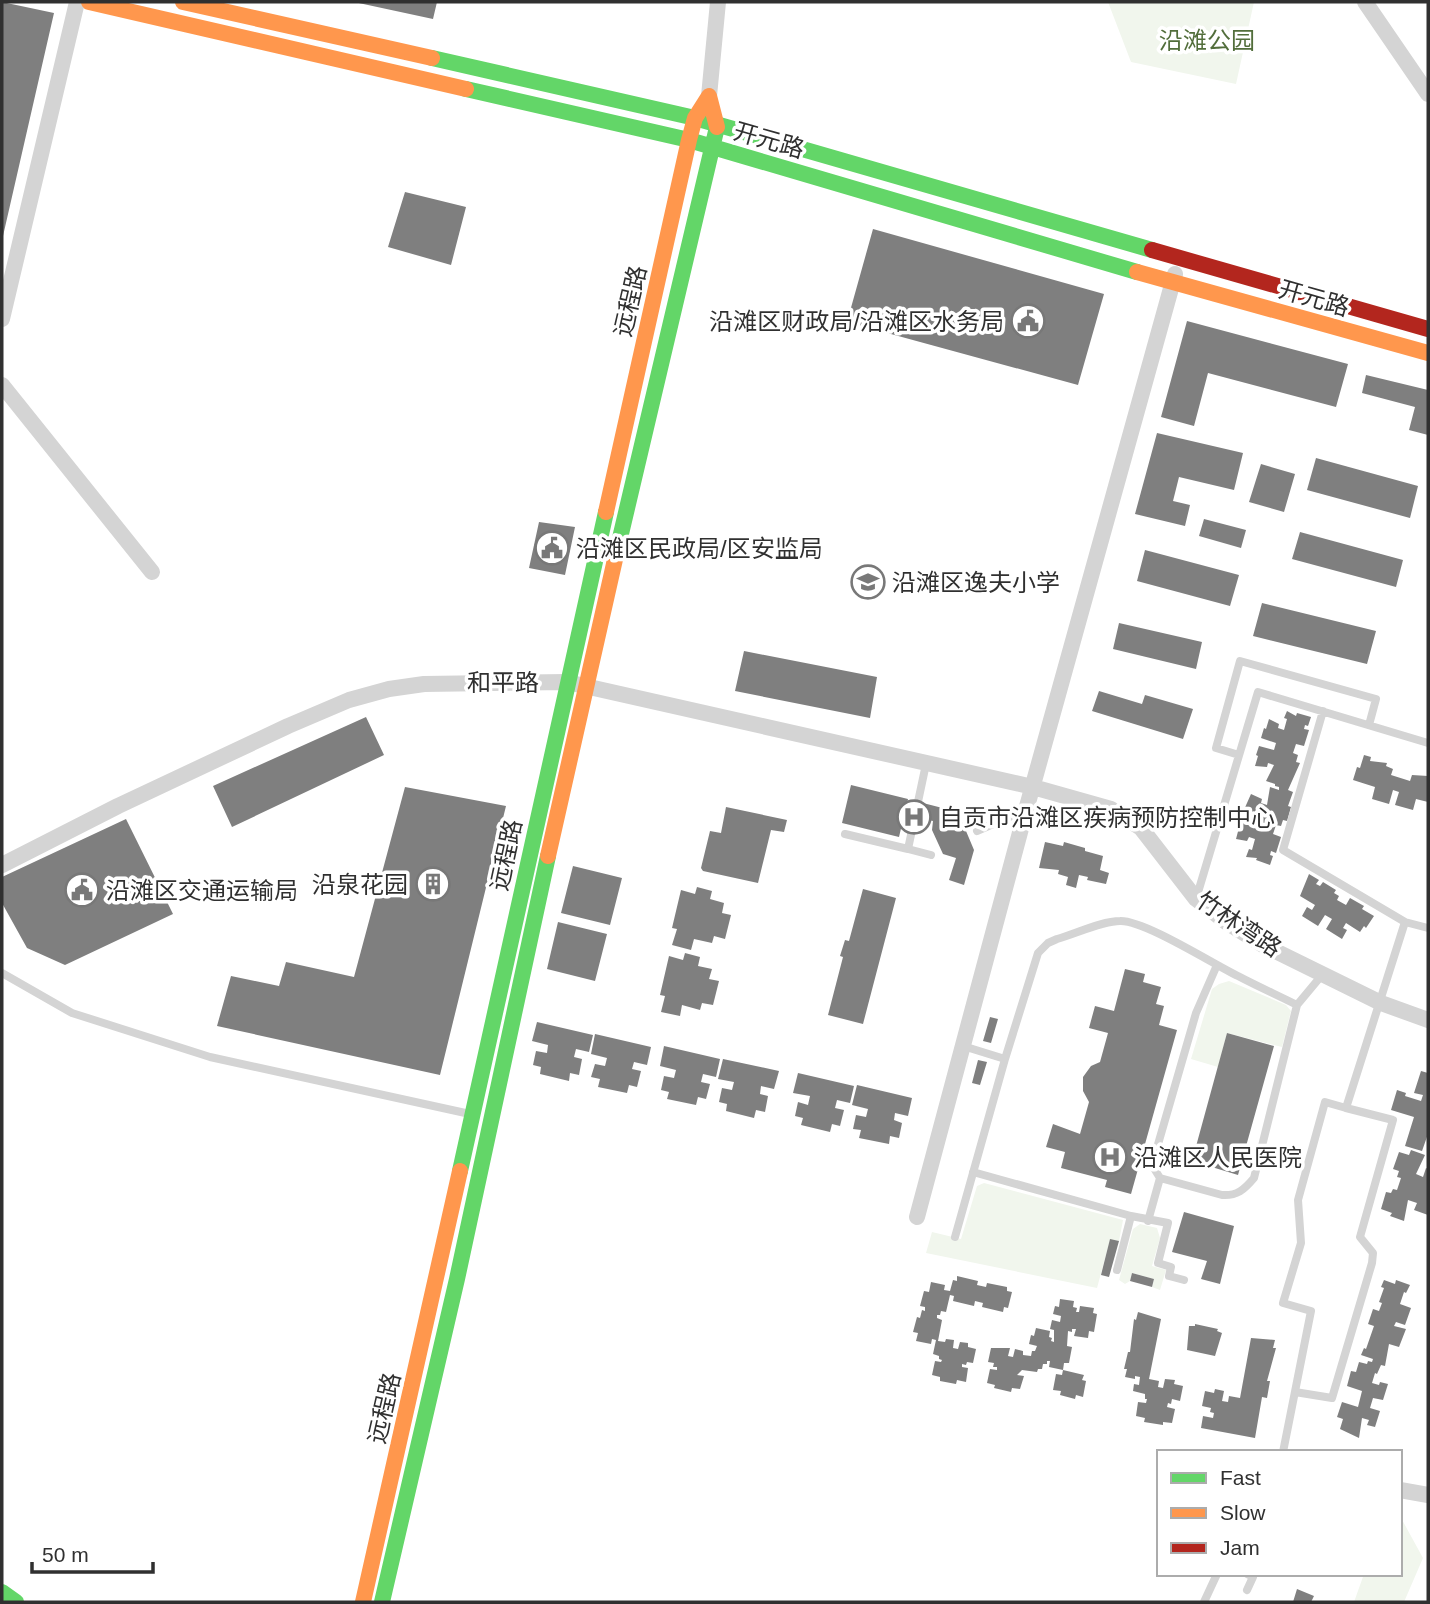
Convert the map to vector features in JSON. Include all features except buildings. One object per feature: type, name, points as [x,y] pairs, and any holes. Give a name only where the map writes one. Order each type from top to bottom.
[{"type":"main road","name":"开元路","points":[[89,2],[689,140],[1428,354]]},
{"type":"main road","name":"开元路","points":[[183,2],[718,124],[1428,329]]},
{"type":"main road","name":"远程路","points":[[363,1602],[689,140],[695,118],[709,96]]},
{"type":"main road","points":[[709,96],[718,124]]},
{"type":"main road","name":"远程路","points":[[382,1602],[457,1279],[585,687],[718,124]]},
{"type":"main road","points":[[2,1592],[16,1602]]},
{"type":"street","points":[[2,319],[77,2]]},
{"type":"street","points":[[709,96],[718,2]]},
{"type":"street","points":[[1365,2],[1428,94]]},
{"type":"street","points":[[917,1217],[1032,787],[1179,257]]},
{"type":"street","points":[[2,385],[152,572]]},
{"type":"street","name":"和平路","points":[[2,865],[288,726],[349,700],[389,689],[424,684],[567,682],[1032,787]]},
{"type":"street","name":"竹林湾路","points":[[1032,787],[1111,809],[1141,828],[1196,899],[1263,945],[1381,1003],[1428,1020]]},
{"type":"street","points":[[1402,1490],[1428,1495]]},
{"type":"lane","points":[[1239,755],[1216,748],[1240,662],[1376,699],[1369,725]]},
{"type":"lane","points":[[1196,899],[1258,692],[1428,743]]},
{"type":"lane","points":[[1323,711],[1283,850],[1405,922],[1428,928]]},
{"type":"lane","points":[[908,849],[926,764]]},
{"type":"lane","points":[[977,831],[1026,810]]},
{"type":"lane","points":[[845,834],[931,855]]},
{"type":"lane","points":[[955,1237],[1034,961],[1043,947],[1057,939],[1117,920],[1124,921],[1171,940],[1297,1004]]},
{"type":"lane","points":[[1346,1108],[1405,922]]},
{"type":"lane","points":[[1217,965],[1196,1013],[1152,1165],[1160,1178],[1222,1195],[1230,1195],[1246,1188],[1254,1178],[1297,1004],[1323,974]]},
{"type":"lane","points":[[2,973],[72,1013],[211,1057],[473,1114]]},
{"type":"lane","points":[[962,1046],[1005,1059]]},
{"type":"lane","points":[[1283,1450],[1311,1311],[1283,1303],[1301,1243],[1297,1200],[1325,1102],[1393,1120],[1360,1237],[1373,1253],[1372,1263],[1332,1398],[1295,1392]]},
{"type":"lane","points":[[973,1172],[1149,1221],[1168,1223],[1158,1263],[1171,1266],[1169,1276],[1184,1280]]},
{"type":"lane","points":[[1149,1221],[1160,1178]]},
{"type":"lane","points":[[1117,1270],[1131,1216]]},
{"type":"lane","points":[[1204,1602],[1216,1576]]},
{"type":"lane","points":[[1247,1590],[1253,1577],[1251,1576]]},
{"type":"green space","name":"沿滩公园","points":[[1108,2],[1254,2],[1236,84],[1131,62]]},
{"type":"green space","points":[[1229,981],[1286,1005],[1291,1011],[1282,1047],[1227,1033],[1218,1067],[1191,1059],[1212,989]]},
{"type":"green space","points":[[984,1183],[1123,1220],[1119,1241],[1110,1240],[1097,1288],[926,1253],[932,1232],[961,1239],[977,1186]]},
{"type":"green space","points":[[1140,1224],[1157,1228],[1160,1238],[1152,1266],[1166,1270],[1160,1290],[1152,1287],[1154,1279],[1132,1273],[1130,1281],[1125,1284],[1119,1280],[1133,1229]]},
{"type":"green space","points":[[1402,1520],[1423,1558],[1404,1602],[1354,1602],[1363,1576],[1402,1576]]},
{"type":"traffic: fast","points":[[432,58],[695,118],[1152,250]]},
{"type":"traffic: fast","points":[[466,89],[689,140],[1137,272]]},
{"type":"traffic: fast","points":[[616,555],[717,127]]},
{"type":"traffic: fast","points":[[460,1171],[606,512]]},
{"type":"traffic: fast","points":[[382,1602],[457,1279],[548,856]]},
{"type":"traffic: fast","points":[[2,1592],[16,1602]]},
{"type":"traffic: slow","points":[[89,2],[466,89]]},
{"type":"traffic: slow","points":[[183,2],[432,58]]},
{"type":"traffic: slow","points":[[606,512],[689,140],[695,118],[709,96],[717,127]]},
{"type":"traffic: slow","points":[[1137,272],[1428,353]]},
{"type":"traffic: slow","points":[[548,856],[616,555]]},
{"type":"traffic: slow","points":[[363,1602],[460,1171]]},
{"type":"traffic: jam","points":[[1152,250],[1428,329]]},
{"type":"place","name":"沿滩区财政局/沿滩区水务局","points":[[1028,321]]},
{"type":"place","name":"沿滩区民政局/区安监局","points":[[552,548]]},
{"type":"place","name":"沿滩区逸夫小学","points":[[868,582]]},
{"type":"place","name":"自贡市沿滩区疾病预防控制中心","points":[[914,817]]},
{"type":"place","name":"沿泉花园","points":[[433,884]]},
{"type":"place","name":"沿滩区交通运输局","points":[[82,890]]},
{"type":"place","name":"沿滩区人民医院","points":[[1110,1157]]}]
